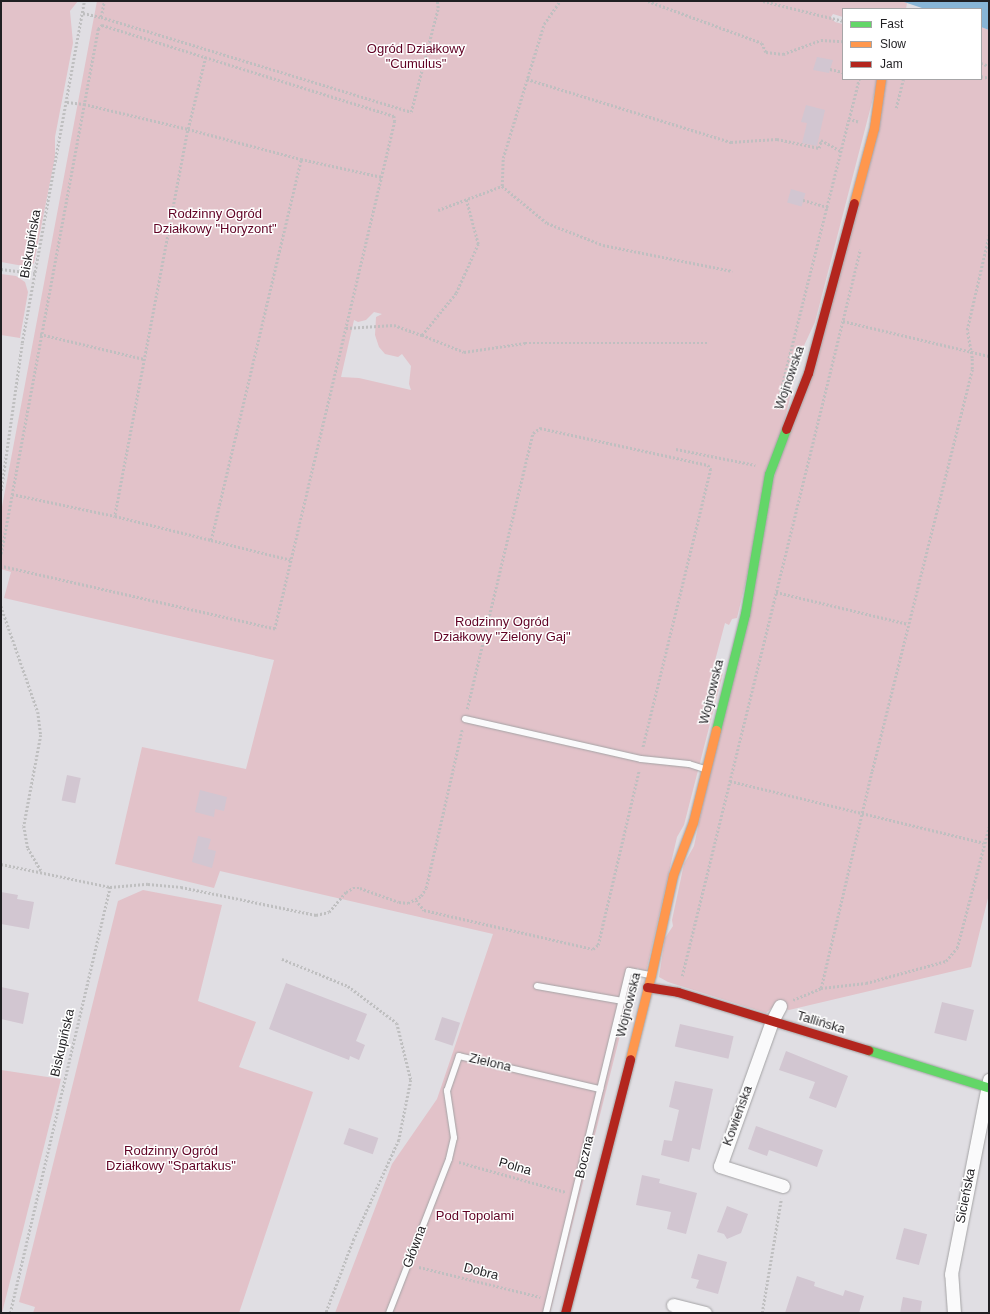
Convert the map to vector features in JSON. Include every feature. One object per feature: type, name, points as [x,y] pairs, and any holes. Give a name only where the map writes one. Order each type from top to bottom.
[{"type":"street","name":"Wojnowska","points":[[565,1313],[651,975],[673,875],[693,822],[705,769],[745,614],[769,474],[808,373],[874,128],[881,80]]},
{"type":"street","name":"Tallińska","points":[[647,988],[678,992],[988,1084]]},
{"type":"street","name":"Kowieńska","points":[[780,1006],[772,1021],[720,1166],[783,1186]]},
{"type":"street","name":"Sicieńska","points":[[954,1313],[951,1274],[988,1084]]},
{"type":"street","points":[[673,1305],[706,1313]]},
{"type":"lane","points":[[465,719],[641,759],[689,764],[705,769]]},
{"type":"lane","name":"Boczna","points":[[546,1313],[576,1195],[629,971],[651,975]]},
{"type":"lane","points":[[537,986],[622,1002]]},
{"type":"lane","name":"Zielona","points":[[449,1159],[454,1138],[447,1091],[459,1056],[600,1089]]},
{"type":"lane","name":"Główna","points":[[389,1313],[449,1159]]},
{"type":"path","name":"Biskupińska","points":[[1,491],[22,343],[67,102],[84,1]]},
{"type":"path","points":[[101,17],[104,1]]},
{"type":"path","points":[[83,13],[101,17],[411,112],[438,8],[437,1]]},
{"type":"path","points":[[502,186],[503,158],[527,78],[544,24],[560,1]]},
{"type":"path","points":[[648,1],[762,43],[766,52],[783,54],[821,40],[842,41]]},
{"type":"path","points":[[763,1],[842,21]]},
{"type":"path","points":[[1,554],[40,334],[98,29],[102,25],[394,116],[395,121],[275,629],[1,566]]},
{"type":"path","points":[[115,516],[188,130],[206,57]]},
{"type":"path","points":[[830,69],[842,72]]},
{"type":"path","points":[[527,78],[731,142],[777,139],[819,148],[821,140],[841,150]]},
{"type":"path","points":[[828,207],[859,80]]},
{"type":"path","points":[[895,109],[903,80]]},
{"type":"path","points":[[67,102],[84,104],[301,159],[382,177]]},
{"type":"path","points":[[849,119],[874,128]]},
{"type":"path","points":[[211,540],[301,159]]},
{"type":"path","points":[[778,400],[834,182],[828,207]]},
{"type":"path","points":[[438,210],[502,186]]},
{"type":"path","points":[[502,186],[547,223],[603,245],[732,271]]},
{"type":"path","points":[[422,336],[456,293],[478,244],[466,199]]},
{"type":"path","points":[[803,200],[828,207]]},
{"type":"path","points":[[820,988],[908,624],[972,369],[967,330],[989,235]]},
{"type":"path","points":[[678,992],[862,245]]},
{"type":"path","points":[[1,269],[35,274]]},
{"type":"path","points":[[843,321],[971,353],[989,356]]},
{"type":"path","points":[[346,328],[394,325],[464,352],[525,343],[707,343]]},
{"type":"path","points":[[40,334],[144,359]]},
{"type":"path","points":[[676,449],[761,466]]},
{"type":"path","points":[[12,494],[115,516],[291,560]]},
{"type":"path","points":[[776,592],[908,624]]},
{"type":"path","points":[[1,606],[39,720],[41,735],[24,826],[28,848],[43,873]]},
{"type":"path","points":[[730,781],[984,843]]},
{"type":"path","points":[[780,1006],[820,988],[866,983],[946,961],[957,948],[989,827]]},
{"type":"path","name":"Biskupińska","points":[[1,864],[110,887],[10,1313]]},
{"type":"path","points":[[282,959],[348,986],[397,1023],[411,1080],[399,1140],[354,1239],[326,1313]]},
{"type":"path","name":"Polna","points":[[449,1159],[576,1195]]},
{"type":"path","points":[[762,1313],[783,1186]]},
{"type":"path","name":"Dobra","points":[[408,1265],[549,1299]]},
{"type":"green space","points":[[1,1],[78,1],[70,11],[73,43],[55,137],[55,157],[34,263],[29,267],[1,262]]},
{"type":"green space","points":[[97,1],[901,1],[907,3],[906,8],[842,8],[842,17],[833,14],[831,17],[835,22],[842,24],[842,80],[878,80],[815,322],[801,352],[737,618],[732,619],[729,625],[725,623],[712,672],[717,676],[723,673],[684,825],[677,837],[646,972],[637,968],[550,1313],[335,1313],[392,1164],[437,1099],[493,934],[220,871],[214,888],[115,864],[142,747],[246,769],[274,660],[4,598],[11,572],[1,569],[1,512]],"holes":[[[374,312],[382,314],[376,317],[375,335],[379,347],[385,354],[398,357],[402,354],[411,366],[409,384],[411,390],[359,378],[341,377],[354,320],[358,322],[366,320]]]},
{"type":"green space","points":[[982,27],[989,30],[989,894],[971,967],[789,1010],[774,1006],[766,1013],[668,982],[659,977],[665,938],[673,926],[672,920],[684,864],[694,846],[766,506],[886,80],[982,80]]},
{"type":"green space","points":[[1,274],[16,276],[25,282],[28,292],[20,338],[1,335]]},
{"type":"green space","name":"Rodzinny Ogród Działkowy \"Spartakus\"","points":[[143,890],[222,905],[198,1001],[256,1022],[239,1067],[313,1092],[239,1313],[33,1313],[35,1307],[19,1302],[118,901]]},
{"type":"green space","points":[[1,1070],[61,1079],[2,1313],[1,1313]]},
{"type":"water","points":[[901,1],[989,1],[989,30],[982,27],[982,8],[922,8]]},
{"type":"building","points":[[817,57],[833,60],[829,73],[813,70]]},
{"type":"building","points":[[806,105],[825,110],[817,146],[802,143],[807,123],[801,122]]},
{"type":"building","points":[[791,189],[805,193],[802,207],[787,202]]},
{"type":"building","points":[[67,775],[81,778],[75,803],[62,800]]},
{"type":"building","points":[[200,790],[227,797],[224,811],[215,809],[214,817],[195,812]]},
{"type":"building","points":[[198,836],[211,839],[208,849],[216,851],[212,868],[192,862]]},
{"type":"building","points":[[1,892],[18,895],[17,899],[34,902],[29,929],[1,924]]},
{"type":"building","points":[[286,983],[367,1014],[356,1041],[365,1045],[359,1060],[350,1056],[349,1060],[269,1029]]},
{"type":"building","points":[[1,987],[29,993],[23,1024],[1,1019]]},
{"type":"building","points":[[942,1002],[974,1010],[966,1041],[934,1033]]},
{"type":"building","points":[[442,1017],[460,1023],[453,1046],[435,1040]]},
{"type":"building","points":[[680,1024],[734,1036],[728,1059],[675,1046]]},
{"type":"building","points":[[786,1051],[848,1076],[836,1108],[809,1098],[815,1082],[779,1070]]},
{"type":"building","points":[[675,1081],[713,1089],[700,1150],[692,1148],[689,1162],[661,1155],[664,1140],[672,1141],[679,1110],[669,1107]]},
{"type":"building","points":[[756,1126],[823,1150],[817,1167],[769,1150],[767,1156],[748,1149]]},
{"type":"building","points":[[349,1128],[378,1138],[373,1154],[343,1144]]},
{"type":"building","points":[[642,1175],[660,1179],[659,1183],[697,1193],[686,1234],[667,1229],[671,1212],[636,1205]]},
{"type":"building","points":[[727,1206],[748,1214],[741,1233],[727,1239],[724,1234],[717,1232]]},
{"type":"building","points":[[904,1228],[927,1234],[919,1265],[896,1259]]},
{"type":"building","points":[[698,1254],[727,1262],[718,1294],[696,1288],[699,1280],[691,1278]]},
{"type":"building","points":[[797,1276],[815,1282],[814,1286],[843,1296],[845,1290],[864,1296],[859,1313],[785,1313]]},
{"type":"building","points":[[903,1297],[922,1301],[920,1313],[900,1313]]},
{"type":"traffic: fast","points":[[716,730],[745,614],[769,474],[786,429]]},
{"type":"traffic: fast","points":[[868,1050],[987,1087]]},
{"type":"traffic: slow","points":[[854,203],[874,128],[881,80]]},
{"type":"traffic: slow","points":[[630,1059],[651,975],[673,875],[693,822],[716,730]]},
{"type":"traffic: jam","points":[[786,429],[808,373],[854,203]]},
{"type":"traffic: jam","points":[[647,987],[678,992],[868,1050]]},
{"type":"traffic: jam","points":[[565,1313],[630,1059]]},
{"type":"park label","name":"Ogród Działkowy \"Cumulus\"","points":[[416,58]]},
{"type":"park label","name":"Rodzinny Ogród Działkowy \"Horyzont\"","points":[[215,222]]},
{"type":"park label","name":"Rodzinny Ogród Działkowy \"Zielony Gaj\"","points":[[502,630]]},
{"type":"park label","name":"Pod Topolami","points":[[475,1216]]}]
